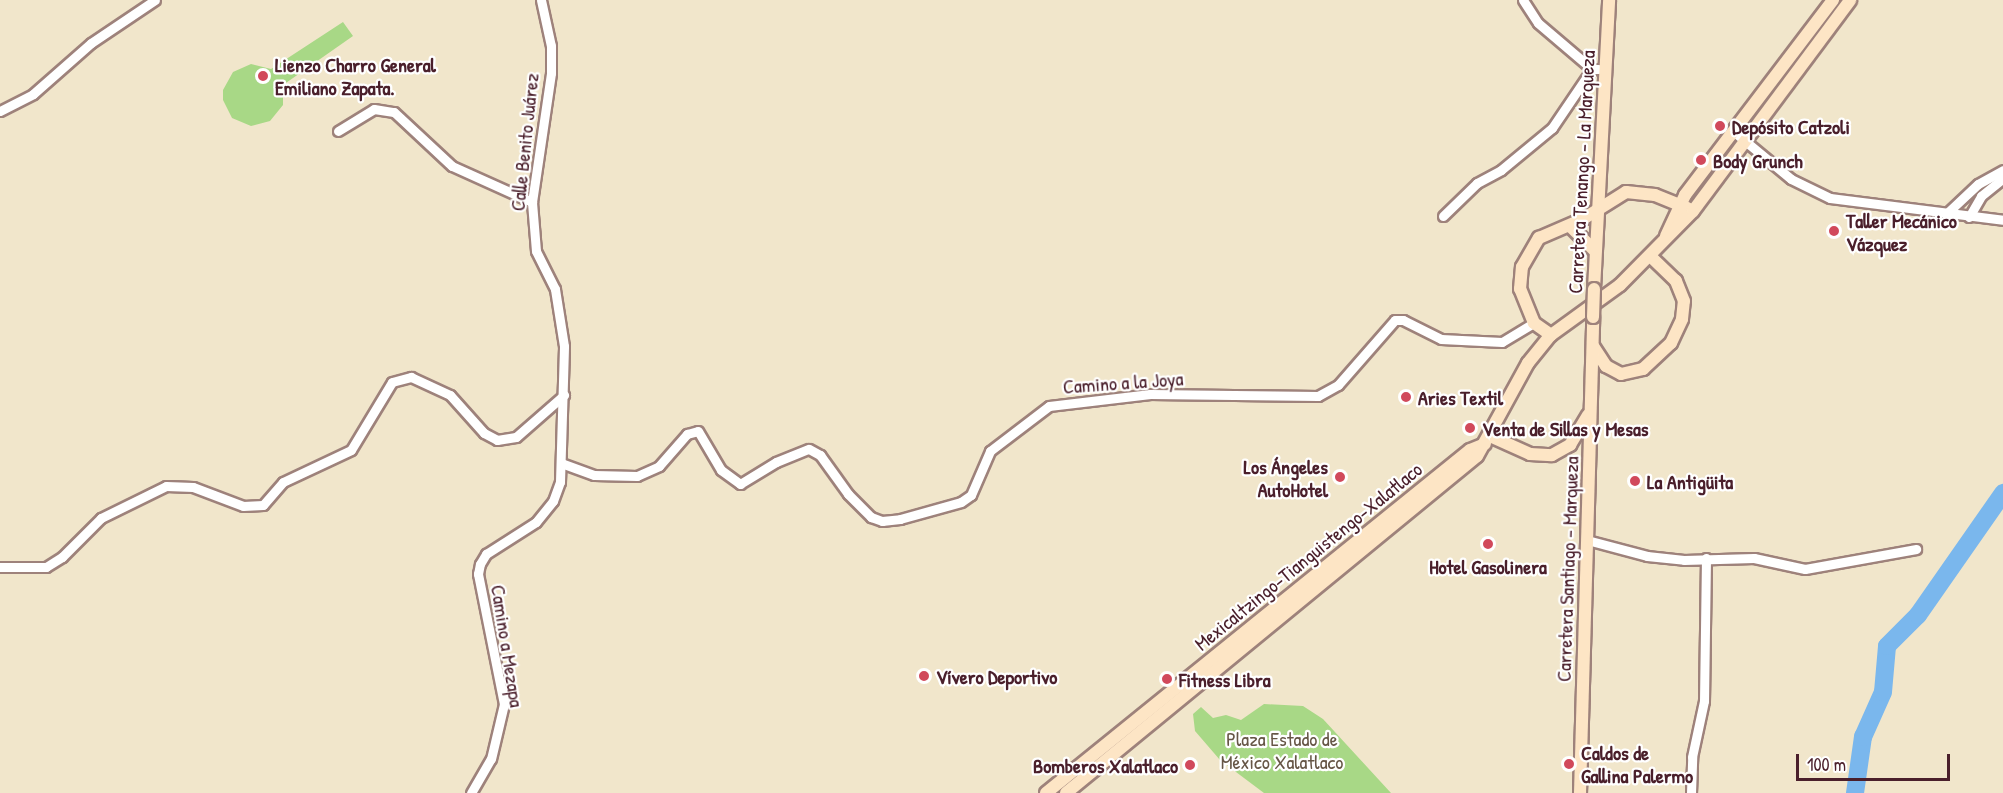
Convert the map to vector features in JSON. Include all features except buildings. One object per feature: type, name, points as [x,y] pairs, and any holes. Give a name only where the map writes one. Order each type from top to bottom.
[{"type":"main road","name":"Carretera Tenango - La Marqueza","points":[[1593,346],[1595,251],[1600,206],[1609,0]]},
{"type":"main road","name":"Mexicaltzingo-Tianguistengo-Xalatlaco","points":[[1664,241],[1679,205],[1833,0]]},
{"type":"main road","name":"Mexicaltzingo-Tianguistengo-Xalatlaco","points":[[1066,793],[1372,545],[1477,456],[1528,363],[1551,335],[1605,297],[1650,256],[1693,211],[1850,0]]},
{"type":"main road","points":[[1551,335],[1534,323],[1520,289],[1522,267],[1539,238],[1570,226],[1626,192],[1655,195],[1693,211]]},
{"type":"main road","points":[[1570,226],[1595,251]]},
{"type":"main road","points":[[1593,346],[1606,366],[1621,374],[1643,369],[1671,343],[1682,319],[1684,301],[1676,281],[1650,256]]},
{"type":"main road","name":"Carretera Santiago - Marqueza","points":[[1580,793],[1593,346]]},
{"type":"main road","points":[[1487,440],[1530,454],[1552,455],[1570,445],[1591,408]]},
{"type":"main road","name":"Mexicaltzingo-Tianguistengo-Xalatlaco","points":[[1046,793],[1461,457],[1487,440]]},
{"type":"street","points":[[0,111],[33,94],[91,43],[155,0]]},
{"type":"street","name":"Calle Benito Juárez","points":[[541,0],[551,46],[551,73],[532,202],[536,251],[555,289],[564,346],[561,463]]},
{"type":"street","points":[[1523,0],[1538,23],[1592,69],[1606,68]]},
{"type":"street","points":[[1443,216],[1477,183],[1501,170],[1552,128],[1592,69]]},
{"type":"street","points":[[338,131],[374,108],[394,112],[452,166],[532,202]]},
{"type":"street","points":[[1733,131],[1810,191],[1830,198],[2003,220]]},
{"type":"street","points":[[1946,214],[1978,184],[2003,170]]},
{"type":"street","points":[[1969,217],[1981,196],[2003,178]]},
{"type":"street","name":"Camino a la Joya","points":[[561,463],[594,475],[637,476],[659,466],[687,434],[698,430],[721,470],[740,484],[776,462],[809,449],[820,455],[848,494],[871,517],[882,521],[900,519],[961,502],[971,495],[990,451],[1049,406],[1150,394],[1318,396],[1338,385],[1395,320],[1403,320],[1441,339],[1502,342],[1534,323]]},
{"type":"street","points":[[0,567],[46,567],[62,557],[101,518],[166,486],[193,487],[243,506],[263,505],[283,482],[351,450],[392,382],[411,377],[450,395],[484,433],[497,440],[516,437],[564,395]]},
{"type":"street","name":"Camino a Mezapa","points":[[471,793],[491,759],[504,704],[478,574],[480,564],[486,554],[541,515],[553,501],[561,463]]},
{"type":"street","points":[[1587,540],[1647,556],[1754,558],[1816,569],[1916,549]]},
{"type":"street","points":[[1691,793],[1692,757],[1704,701],[1706,558]]},
{"type":"green space","name":"Lienzo Charro General Emiliano Zapata.","points":[[343,22],[353,36],[283,85],[283,105],[270,121],[251,126],[232,118],[223,100],[223,90],[233,72],[251,64],[271,69]]},
{"type":"green space","name":"Plaza Estado de México Xalatlaco","points":[[1264,704],[1303,706],[1323,719],[1391,793],[1264,793],[1220,760],[1195,731],[1193,714],[1201,707],[1213,718],[1226,715],[1241,720]]},
{"type":"waterway","points":[[1855,793],[1863,737],[1883,692],[1887,646],[1918,615],[2003,493]]},
{"type":"place","name":"Lienzo Charro General Emiliano Zapata.","points":[[263,76]]},
{"type":"place","name":"Depósito Catzoli","points":[[1720,126]]},
{"type":"place","name":"Body Grunch","points":[[1701,160]]},
{"type":"place","name":"Taller Mecánico Vázquez","points":[[1834,231]]},
{"type":"place","name":"Aries Textil","points":[[1406,397]]},
{"type":"place","name":"Venta de Sillas y Mesas","points":[[1470,428]]},
{"type":"place","name":"Los Ángeles AutoHotel","points":[[1340,477]]},
{"type":"place","name":"La Antigüita","points":[[1635,481]]},
{"type":"place","name":"Hotel Gasolinera","points":[[1488,544]]},
{"type":"place","name":"Vívero Deportivo","points":[[924,676]]},
{"type":"place","name":"Fitness Libra","points":[[1167,679]]},
{"type":"place","name":"Caldos de Gallina Palermo","points":[[1569,764]]},
{"type":"place","name":"Bomberos Xalatlaco","points":[[1190,765]]}]
